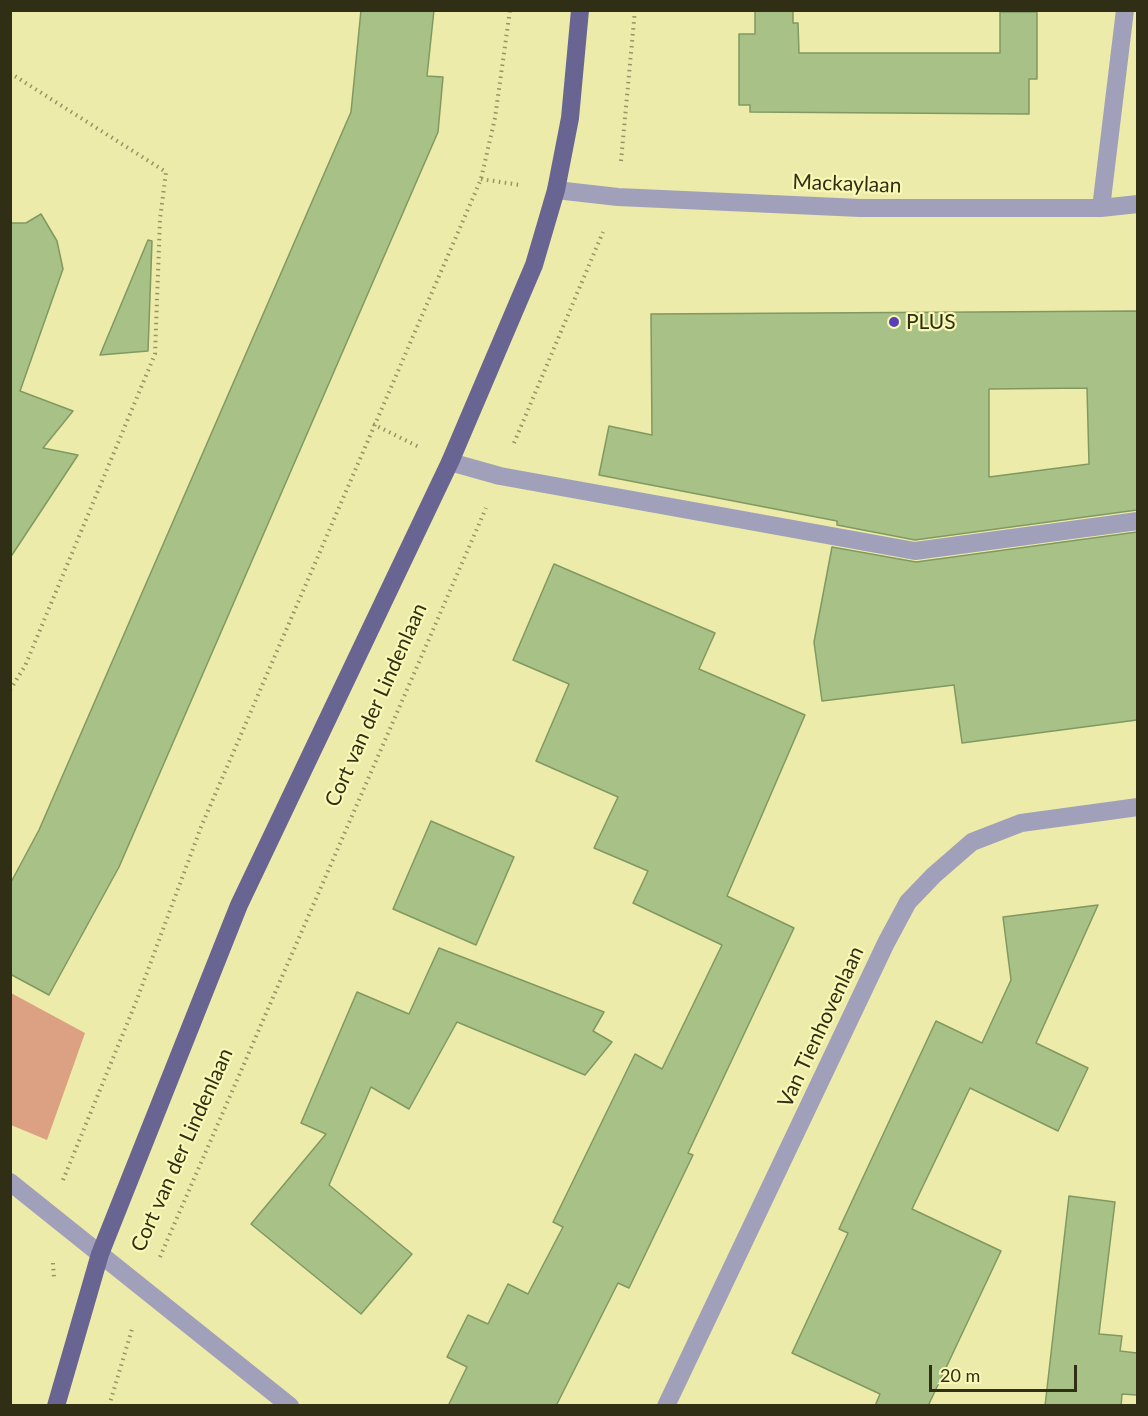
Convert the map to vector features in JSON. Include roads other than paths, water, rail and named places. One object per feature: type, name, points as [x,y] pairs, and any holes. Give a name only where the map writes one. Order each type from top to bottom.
[{"type":"main road","name":"Cort van der Lindenlaan","points":[[56,1406],[100,1254],[239,905],[450,462],[534,264],[556,190],[570,118],[580,10]]},
{"type":"street","points":[[1101,208],[1125,10]]},
{"type":"street","name":"Mackaylaan","points":[[556,190],[618,197],[860,208],[1101,208],[1137,204]]},
{"type":"street","points":[[450,462],[500,476],[915,551],[1137,521]]},
{"type":"street","name":"Van Tienhovenlaan","points":[[666,1406],[908,902],[934,875],[972,842],[1022,823],[1137,807]]},
{"type":"street","points":[[10,1182],[290,1406]]},
{"type":"place","name":"PLUS","points":[[894,322]]}]
